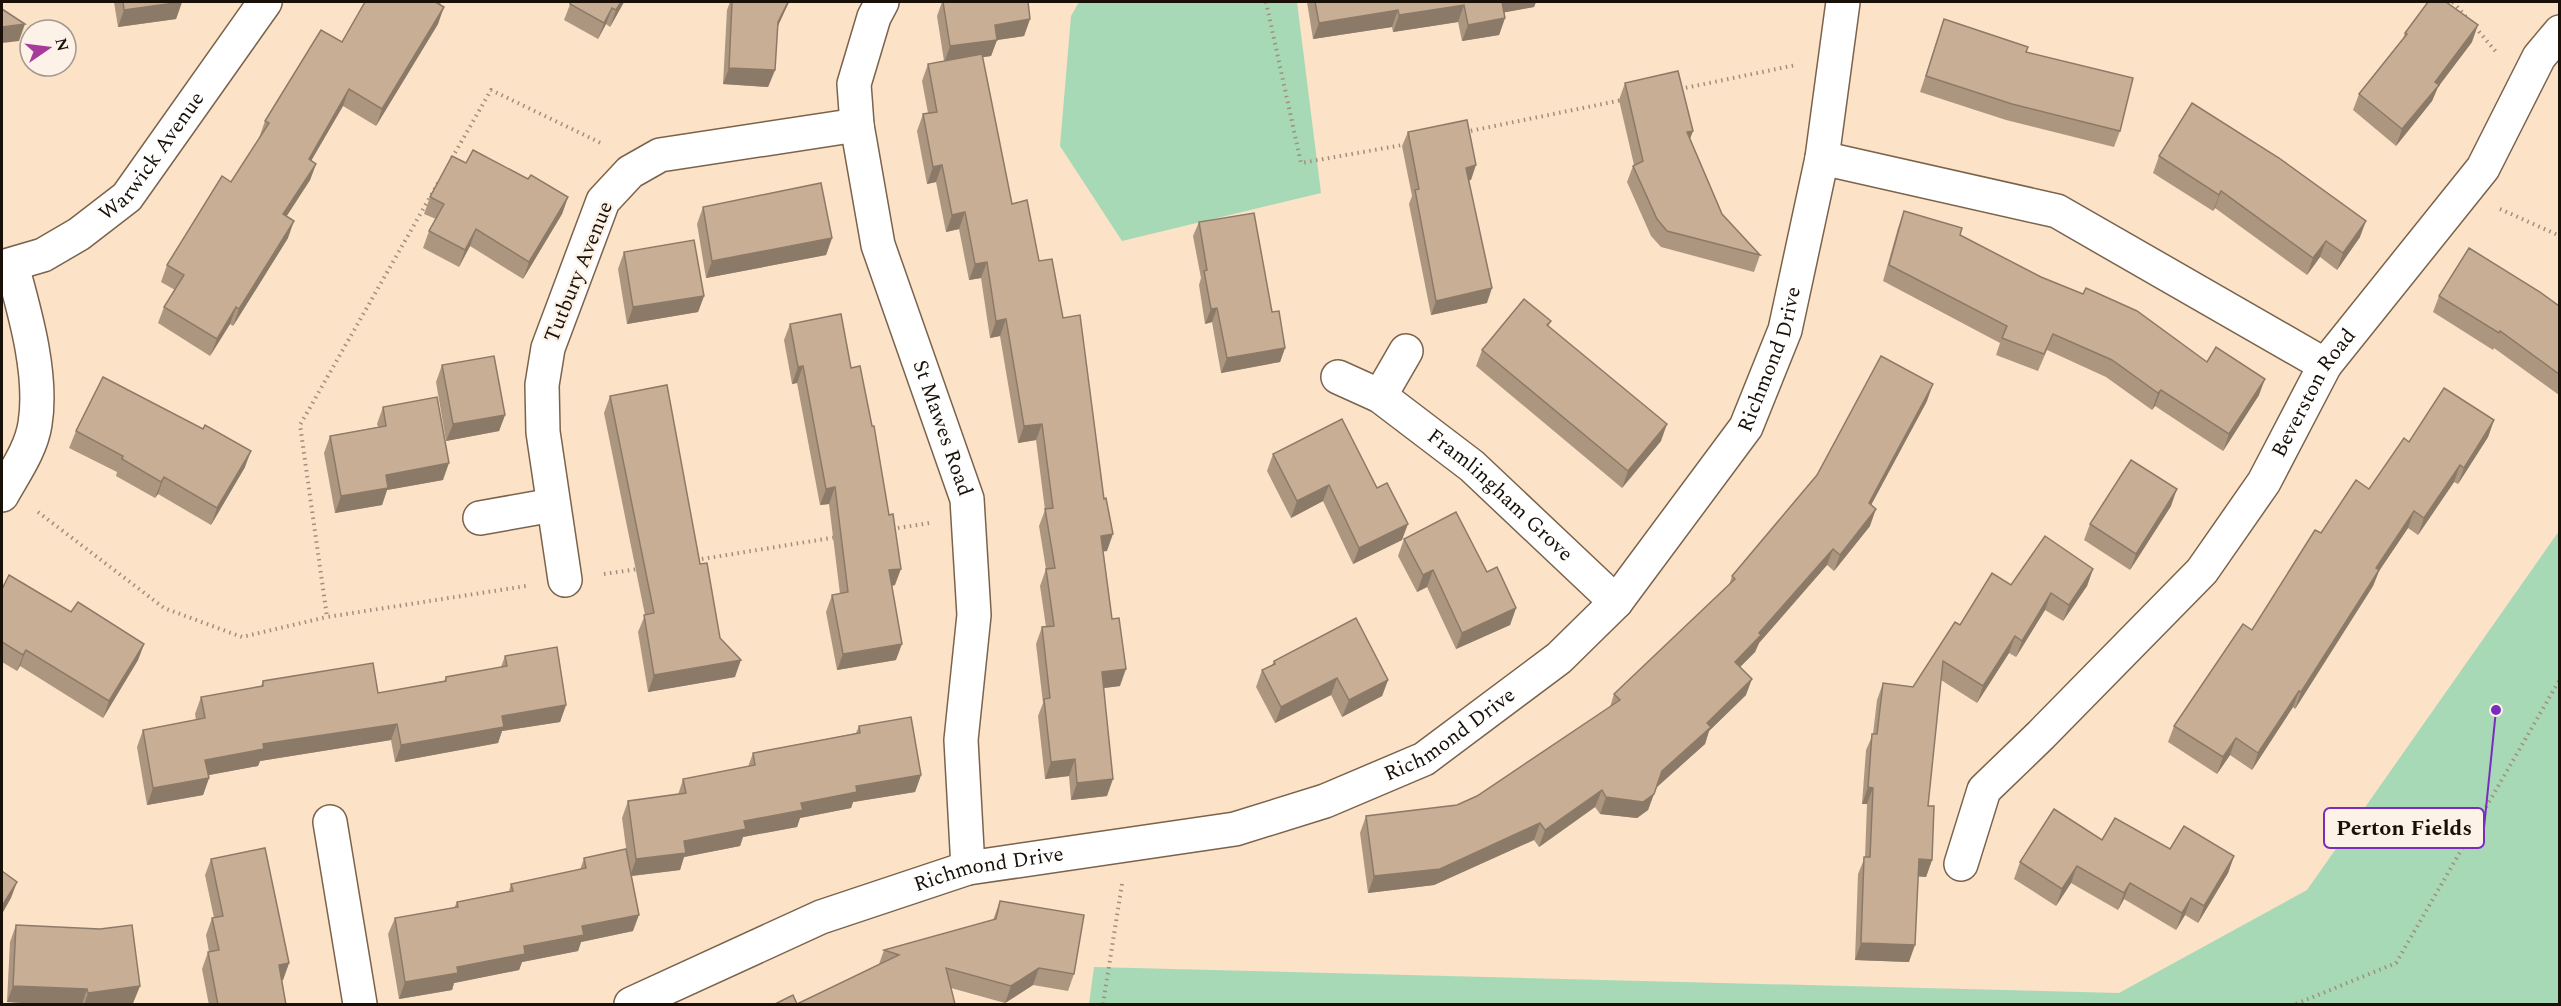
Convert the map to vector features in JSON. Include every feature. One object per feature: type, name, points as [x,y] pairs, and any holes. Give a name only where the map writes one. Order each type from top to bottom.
[{"type":"street","name":"Warwick Avenue","points":[[7,266],[43,255],[79,234],[127,197],[265,2]]},
{"type":"street","name":"St Mawes Road","points":[[882,2],[874,17],[854,84],[857,125],[878,246],[967,499],[974,615],[960,740],[968,868]]},
{"type":"street","name":"Richmond Drive","points":[[650,1001],[821,917],[968,868],[1128,847],[1234,829],[1325,801],[1424,759],[1559,658],[1616,602],[1746,427],[1785,330],[1822,158],[1838,57],[1843,2]]},
{"type":"street","name":"Beverston Road","points":[[1961,864],[1984,790],[2202,571],[2264,482],[2325,365],[2483,168],[2540,57],[2559,32]]},
{"type":"street","name":"Tutbury Avenue","points":[[565,580],[543,432],[542,385],[548,348],[603,201],[630,172],[660,155],[857,125]]},
{"type":"street","points":[[1822,158],[2057,211],[2325,365]]},
{"type":"street","points":[[4,491],[26,453],[35,424],[31,334],[7,266]]},
{"type":"street","points":[[1380,396],[1406,351]]},
{"type":"street","name":"Framlingham Grove","points":[[1338,377],[1380,396],[1472,466],[1616,602]]},
{"type":"street","points":[[480,518],[553,505]]},
{"type":"street","points":[[330,822],[360,1005]]},
{"type":"path","points":[[1266,2],[1301,163],[1417,142]]},
{"type":"path","points":[[2453,2],[2525,86]]},
{"type":"path","points":[[1674,90],[1838,57]]},
{"type":"path","points":[[1464,132],[1627,99]]},
{"type":"path","points":[[2464,192],[2559,236]]},
{"type":"path","points":[[4,491],[164,608],[242,638],[327,617]]},
{"type":"path","points":[[2296,1005],[2396,963],[2559,680]]},
{"type":"path","points":[[1103,1005],[1128,847]]},
{"type":"green space","points":[[1079,2],[1297,2],[1321,193],[1122,241],[1060,146],[1071,16]]},
{"type":"green space","points":[[2559,531],[2559,1004],[1089,1004],[1094,967],[2119,993],[2307,890]]},
{"type":"building","points":[[123,2],[182,2],[124,10]]},
{"type":"building","points":[[365,2],[438,2],[444,7],[382,109],[349,89],[309,159],[316,164],[283,214],[294,221],[239,309],[236,307],[217,339],[164,307],[184,275],[167,265],[222,176],[231,182],[269,123],[265,121],[321,30],[342,42]]},
{"type":"building","points":[[571,2],[621,2],[616,10],[612,8],[604,23],[570,4]]},
{"type":"building","points":[[732,2],[788,2],[778,22],[775,70],[729,68]]},
{"type":"building","points":[[943,2],[1028,2],[1030,19],[995,25],[997,40],[950,46]]},
{"type":"building","points":[[1315,2],[1502,2],[1505,18],[1468,25],[1464,5],[1399,15],[1398,10],[1319,23]]},
{"type":"building","points":[[2428,2],[2446,2],[2478,25],[2435,82],[2439,85],[2402,129],[2359,94],[2407,34],[2405,33]]},
{"type":"building","points":[[2,9],[18,19],[18,25],[2,27]]},
{"type":"building","points":[[1944,19],[2028,47],[2026,52],[2133,78],[2120,131],[2012,104],[1926,76]]},
{"type":"building","points":[[982,54],[1012,204],[1027,200],[1039,261],[1052,259],[1063,318],[1080,315],[1104,499],[1106,498],[1113,534],[1101,536],[1112,619],[1119,618],[1126,669],[1102,672],[1113,779],[1077,783],[1075,759],[1051,762],[1044,699],[1050,698],[1042,627],[1054,626],[1046,569],[1055,568],[1045,509],[1053,508],[1042,424],[1024,426],[1006,319],[996,321],[987,262],[975,264],[965,212],[952,215],[942,165],[933,167],[923,114],[937,112],[928,64]]},
{"type":"building","points":[[1678,71],[1693,131],[1687,132],[1722,214],[1760,255],[1667,231],[1657,219],[1633,166],[1643,161],[1625,83]]},
{"type":"building","points":[[2192,103],[2279,158],[2366,221],[2343,253],[2326,241],[2313,258],[2221,191],[2219,195],[2159,156]]},
{"type":"building","points":[[1467,120],[1476,165],[1466,168],[1492,288],[1436,301],[1415,190],[1419,189],[1408,132]]},
{"type":"building","points":[[473,150],[528,179],[531,175],[568,197],[529,262],[476,229],[465,250],[429,231],[444,204],[430,197],[452,156],[466,163]]},
{"type":"building","points":[[821,183],[832,238],[712,261],[703,207]]},
{"type":"building","points":[[1904,211],[1962,228],[1960,235],[2041,277],[2083,294],[2086,288],[2137,311],[2207,362],[2216,347],[2265,379],[2229,434],[2161,390],[2158,393],[2112,360],[2053,334],[2044,354],[2002,338],[2007,326],[1889,265]]},
{"type":"building","points":[[1254,213],[1272,312],[1279,311],[1285,348],[1227,358],[1217,308],[1211,309],[1199,222]]},
{"type":"building","points":[[694,240],[704,296],[633,307],[624,252]]},
{"type":"building","points":[[2469,248],[2559,306],[2559,374],[2500,331],[2499,333],[2439,296]]},
{"type":"building","points":[[1524,299],[1551,321],[1547,325],[1667,424],[1628,471],[1482,350]]},
{"type":"building","points":[[841,314],[851,368],[860,366],[872,426],[874,426],[889,515],[893,514],[901,569],[889,570],[902,644],[843,654],[832,595],[848,592],[835,487],[826,489],[803,366],[798,367],[790,324]]},
{"type":"building","points":[[494,356],[505,415],[453,424],[442,365]]},
{"type":"building","points":[[1881,356],[1933,384],[1869,503],[1876,509],[1840,555],[1833,549],[1759,633],[1761,635],[1735,662],[1752,679],[1707,723],[1711,727],[1662,771],[1654,794],[1643,802],[1606,797],[1602,790],[1545,830],[1540,823],[1440,869],[1374,876],[1366,816],[1457,805],[1477,796],[1620,700],[1614,694],[1735,579],[1732,576],[1817,475]]},
{"type":"building","points":[[103,377],[203,429],[205,425],[251,451],[217,508],[164,477],[161,482],[122,459],[123,456],[76,431]]},
{"type":"building","points":[[667,385],[700,564],[707,563],[720,638],[741,660],[654,675],[644,615],[654,613],[610,396]]},
{"type":"building","points":[[2444,388],[2494,420],[2464,468],[2460,465],[2424,518],[2414,511],[2376,568],[2379,570],[2301,692],[2299,691],[2258,753],[2236,738],[2223,757],[2174,726],[2243,624],[2252,630],[2315,530],[2321,533],[2356,480],[2369,489],[2404,438],[2409,442]]},
{"type":"building","points":[[437,397],[449,463],[386,475],[388,488],[341,496],[330,436],[386,426],[383,407]]},
{"type":"building","points":[[1342,419],[1377,488],[1387,483],[1408,524],[1359,548],[1329,485],[1297,501],[1273,454]]},
{"type":"building","points":[[2131,460],[2177,489],[2136,554],[2090,524]]},
{"type":"building","points":[[1456,512],[1487,572],[1497,567],[1516,608],[1462,633],[1433,570],[1423,575],[1404,539]]},
{"type":"building","points":[[2045,536],[2093,569],[2069,605],[2051,593],[2022,641],[2015,636],[1983,686],[1943,661],[1928,806],[1934,806],[1932,860],[1919,859],[1915,945],[1861,943],[1864,857],[1870,857],[1873,788],[1868,787],[1872,734],[1877,734],[1883,683],[1913,687],[1955,622],[1960,625],[1992,573],[2011,585]]},
{"type":"building","points":[[9,575],[71,612],[78,602],[144,644],[109,701],[26,650],[23,655],[2,642],[2,589]]},
{"type":"building","points":[[1356,618],[1388,680],[1349,700],[1337,678],[1281,707],[1262,670],[1275,664],[1274,661]]},
{"type":"building","points":[[557,647],[566,705],[502,716],[504,727],[401,745],[397,724],[263,744],[264,749],[205,760],[209,778],[153,788],[143,730],[205,718],[201,697],[263,686],[263,681],[373,663],[378,693],[446,681],[446,677],[507,666],[505,656]]},
{"type":"building","points":[[911,717],[921,775],[856,786],[857,792],[801,803],[803,810],[744,821],[746,829],[684,841],[686,853],[636,859],[628,801],[686,793],[683,779],[755,765],[753,753],[860,733],[859,726]]},
{"type":"building","points":[[2054,809],[2102,840],[2115,818],[2170,849],[2184,826],[2234,856],[2204,906],[2191,898],[2182,913],[2130,883],[2124,893],[2077,866],[2062,889],[2020,862]]},
{"type":"building","points":[[265,848],[289,963],[279,965],[286,1005],[218,1005],[208,952],[219,950],[212,918],[223,916],[211,859]]},
{"type":"building","points":[[626,849],[639,915],[582,926],[584,935],[524,946],[525,954],[457,967],[458,973],[405,982],[395,918],[458,907],[457,902],[513,891],[511,884],[586,868],[584,858]]},
{"type":"building","points":[[2,871],[17,882],[2,906]]},
{"type":"building","points":[[1000,901],[1084,915],[1074,974],[1039,968],[1011,986],[946,968],[955,1004],[953,1005],[773,1005],[793,995],[797,1004],[899,955],[884,950],[996,919]]},
{"type":"building","points":[[16,925],[100,929],[132,925],[140,986],[88,993],[87,989],[13,986]]},
{"type":"place","name":"Perton Fields","points":[[2496,710]]}]
